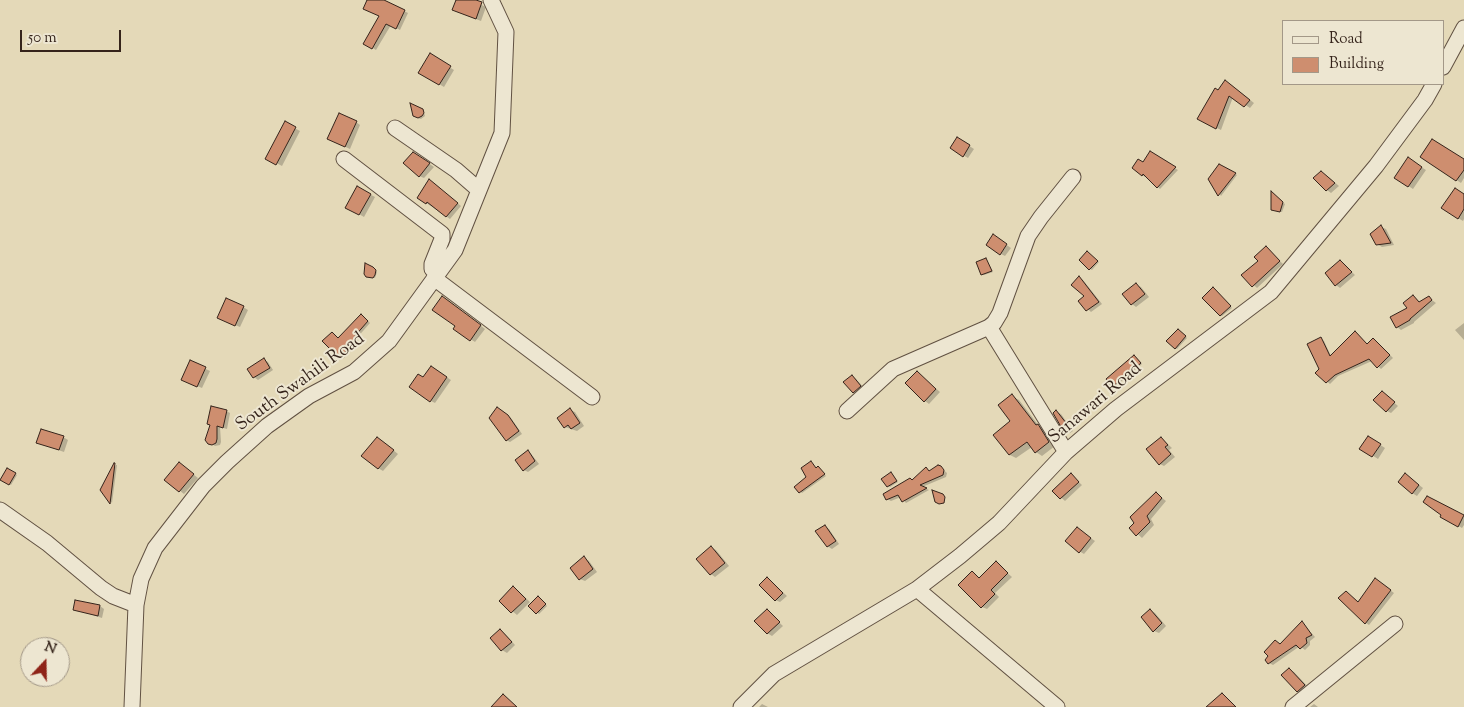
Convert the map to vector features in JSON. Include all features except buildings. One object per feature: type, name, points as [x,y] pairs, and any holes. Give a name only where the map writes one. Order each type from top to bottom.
[{"type":"street","name":"South Swahili Road","points":[[132,707],[136,605],[141,579],[154,548],[203,486],[226,462],[267,426],[309,396],[354,372],[389,341],[455,250],[502,133],[506,32],[493,1]]},
{"type":"street","points":[[1444,65],[1464,28]]},
{"type":"street","name":"Sanawari Road","points":[[740,707],[774,674],[917,589],[999,523],[1066,452],[1116,409],[1271,292],[1376,166],[1425,100],[1433,85]]},
{"type":"street","points":[[395,128],[456,170],[479,190]]},
{"type":"street","points":[[344,159],[442,234],[442,239],[432,264],[435,276],[592,396]]},
{"type":"street","points":[[848,411],[893,369],[989,327],[1000,312],[1028,236],[1073,177]]},
{"type":"street","points":[[989,327],[1066,452]]},
{"type":"street","points":[[0,510],[47,542],[100,588],[113,596],[136,605]]},
{"type":"street","points":[[917,589],[1057,707]]},
{"type":"street","points":[[1292,707],[1395,624]]}]
